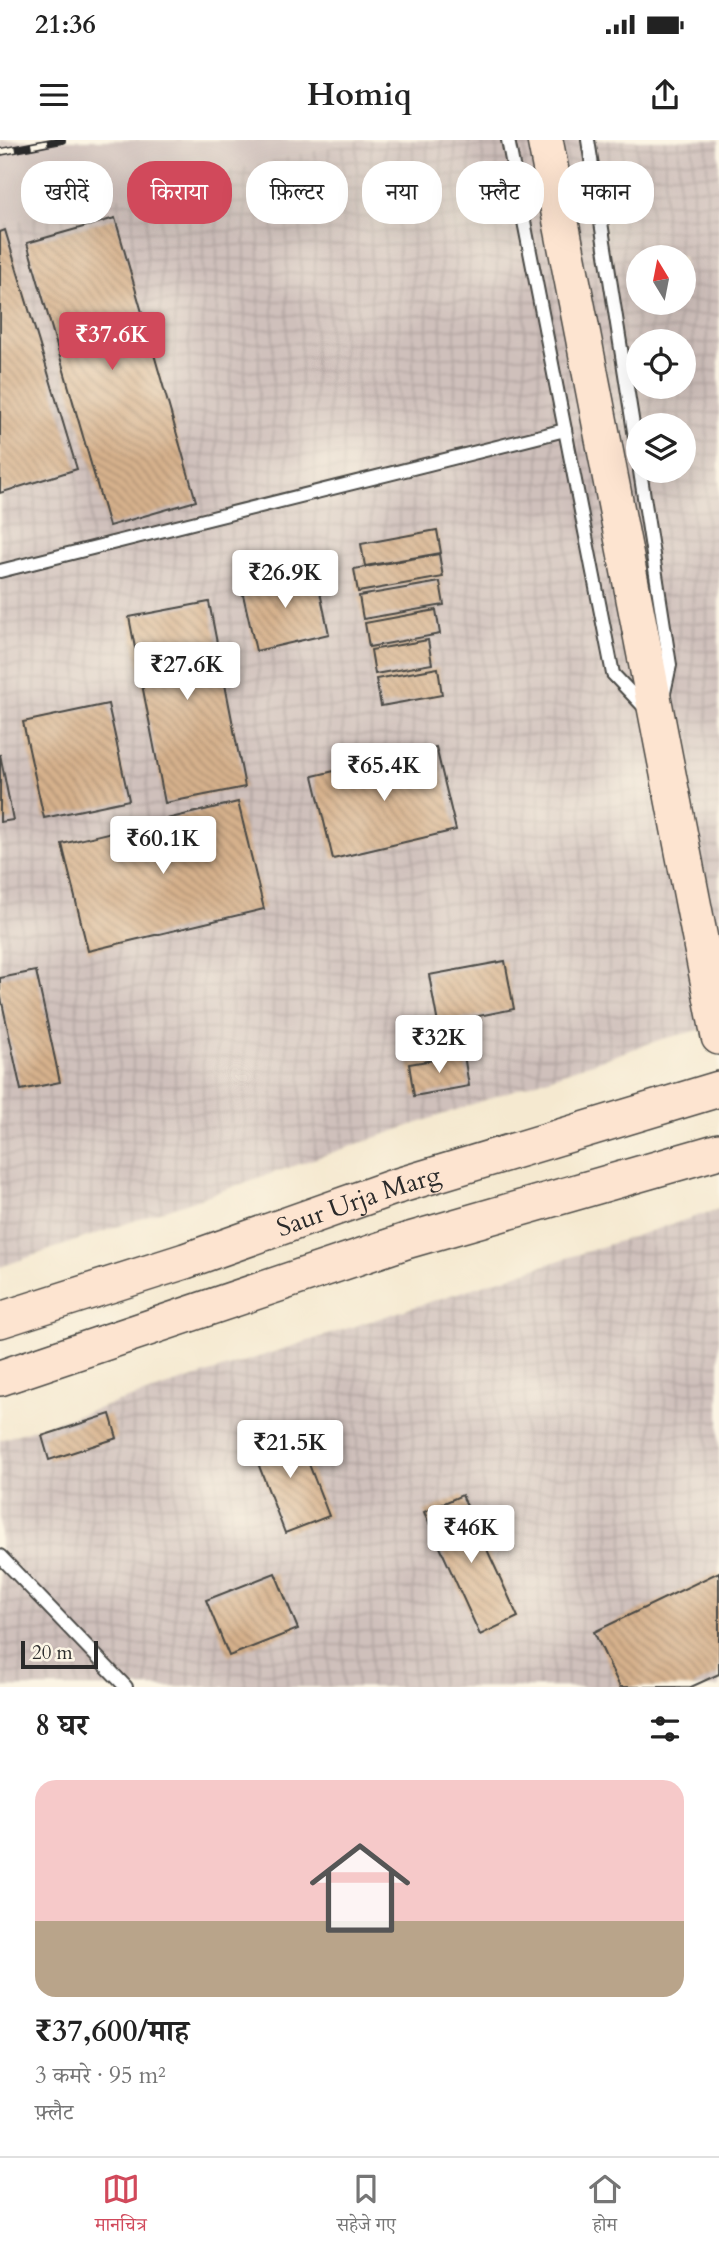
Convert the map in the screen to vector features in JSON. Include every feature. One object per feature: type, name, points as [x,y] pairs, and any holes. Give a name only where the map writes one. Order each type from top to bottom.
[{"type":"street","points":[[545,140],[719,1037]]},
{"type":"street","name":"Saur Urja Marg","points":[[0,1321],[185,1261],[391,1188],[719,1089]]},
{"type":"street","name":"Saur Urja Marg","points":[[0,1378],[406,1241],[719,1151]]},
{"type":"lane","points":[[508,140],[613,674],[657,720]]},
{"type":"lane","points":[[589,140],[631,413]]},
{"type":"lane","points":[[0,571],[565,430]]},
{"type":"lane","points":[[642,483],[670,665],[657,720]]},
{"type":"lane","points":[[0,1556],[127,1687]]},
{"type":"shaded area","points":[[0,140],[359,140],[270,161],[246,161],[246,167],[232,170],[232,161],[127,161],[127,195],[113,198],[113,161],[21,161],[21,220],[0,225]]},
{"type":"shaded area","points":[[359,140],[719,140],[719,1025],[659,1040],[0,1267],[0,225],[21,220],[21,224],[113,224],[113,198],[127,195],[127,224],[232,224],[232,170],[246,167],[246,224],[348,224],[348,161],[270,161]]},
{"type":"shaded area","points":[[719,1209],[719,1687],[0,1687],[0,1440]]},
{"type":"building","points":[[113,219],[196,501],[109,526],[27,243],[94,224],[113,224]]},
{"type":"building","points":[[5,230],[77,469],[0,493],[0,232]]},
{"type":"building","points":[[437,530],[441,553],[365,566],[361,544]]},
{"type":"building","points":[[439,554],[443,577],[358,592],[354,569]]},
{"type":"building","points":[[315,569],[329,634],[256,651],[241,586]]},
{"type":"building","points":[[440,582],[444,605],[363,619],[359,596]]},
{"type":"building","points":[[209,602],[245,787],[165,803],[129,617]]},
{"type":"building","points":[[436,610],[440,634],[369,647],[365,623]]},
{"type":"building","points":[[428,640],[432,664],[375,674],[371,650]]},
{"type":"building","points":[[438,668],[442,695],[381,706],[376,679]]},
{"type":"building","points":[[108,704],[129,800],[44,818],[23,722]]},
{"type":"building","points":[[436,747],[456,830],[333,859],[313,776]]},
{"type":"building","points":[[0,754],[13,820],[0,822]]},
{"type":"building","points":[[238,802],[264,909],[88,951],[62,844]]},
{"type":"building","points":[[505,961],[514,1009],[438,1024],[429,975]]},
{"type":"building","points":[[36,971],[60,1082],[21,1090],[0,993],[0,978]]},
{"type":"building","points":[[464,1055],[469,1086],[414,1096],[409,1064]]},
{"type":"building","points":[[110,1414],[117,1438],[49,1460],[42,1436]]},
{"type":"building","points":[[295,1428],[329,1516],[285,1533],[251,1445]]},
{"type":"building","points":[[462,1495],[518,1617],[480,1635],[424,1512]]},
{"type":"building","points":[[719,1572],[719,1674],[691,1687],[620,1687],[594,1632]]},
{"type":"building","points":[[275,1573],[298,1629],[229,1656],[206,1600]]},
{"type":"railway","points":[[0,152],[62,140]]}]
